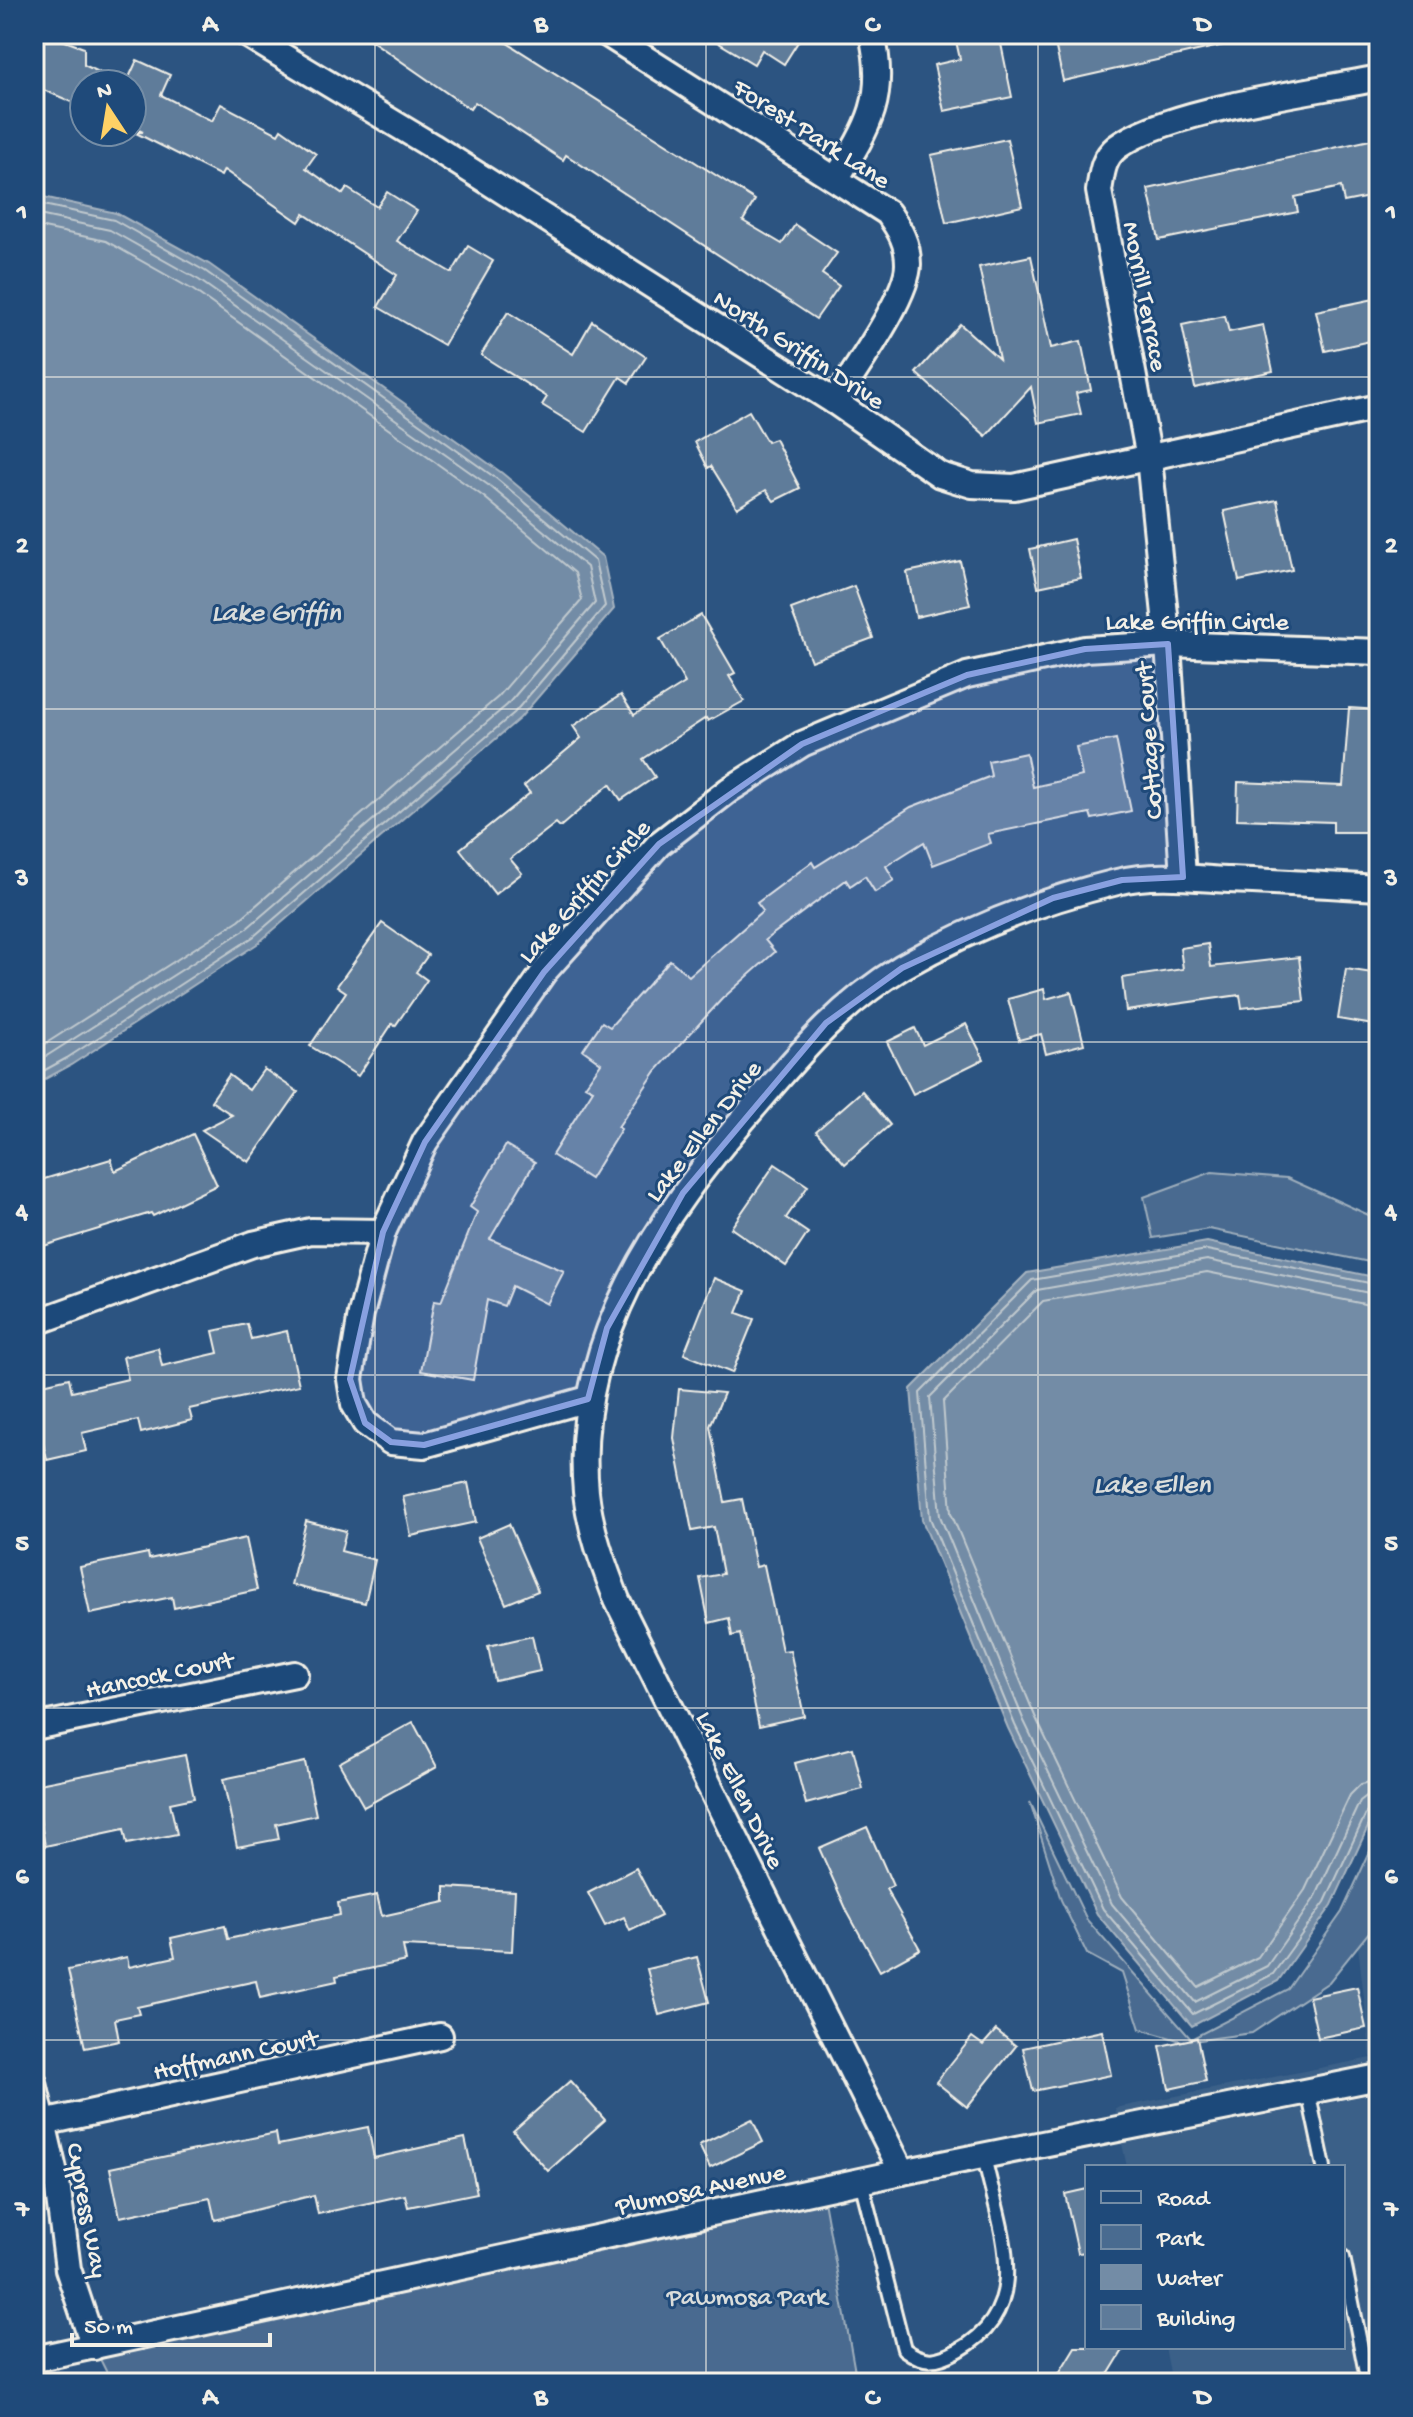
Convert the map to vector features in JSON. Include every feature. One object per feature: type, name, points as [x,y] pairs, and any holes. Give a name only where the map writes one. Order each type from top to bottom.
[{"type":"street","name":"North Griffin Drive","points":[[246,34],[432,146],[835,402],[940,475],[972,485],[1014,487],[1379,407]]},
{"type":"street","name":"Forest Park Lane","points":[[607,34],[888,213],[904,235],[909,266],[901,293],[835,402]]},
{"type":"street","points":[[836,179],[869,126],[878,96],[878,61],[872,34]]},
{"type":"street","name":"Morrill Terrace","points":[[1149,458],[1099,191],[1103,164],[1115,149],[1142,133],[1177,119],[1379,78]]},
{"type":"street","name":"Cottage Court","points":[[1149,458],[1168,644],[1183,877]]},
{"type":"street","name":"Lake Griffin Circle","points":[[588,1399],[424,1445],[391,1442],[365,1423],[354,1404],[350,1379],[361,1314],[383,1232],[425,1142],[544,972],[659,844],[729,790],[802,744],[967,675],[1085,649],[1168,644],[1379,652]]},
{"type":"street","name":"Lake Ellen Drive","points":[[902,2172],[617,1600],[599,1553],[586,1492],[588,1399],[607,1328],[638,1265],[683,1193],[826,1023],[902,968],[1053,898],[1122,880],[1183,877],[1379,888]]},
{"type":"street","points":[[34,1323],[253,1244],[311,1231],[383,1232]]},
{"type":"street","name":"Hancock Court","points":[[34,1727],[295,1674]]},
{"type":"street","name":"Hoffmann Court","points":[[43,2123],[440,2036]]},
{"type":"street","name":"Plumosa Avenue","points":[[34,2359],[902,2172],[1379,2077]]},
{"type":"street","name":"Cypress Way","points":[[34,2083],[57,2183],[68,2269],[94,2347]]},
{"type":"lane","points":[[1308,2091],[1324,2165]]},
{"type":"lane","points":[[861,2181],[904,2349],[920,2361],[940,2360],[985,2333],[1002,2308],[1007,2283],[1005,2256],[984,2156]]},
{"type":"lane","points":[[1345,2266],[1371,2377]]},
{"type":"highlighted area","points":[[1168,644],[1183,877],[1122,880],[1053,898],[902,968],[826,1023],[683,1193],[607,1328],[588,1399],[424,1445],[391,1442],[365,1423],[350,1379],[383,1232],[425,1142],[544,972],[659,844],[802,744],[967,675],[1085,649]]},
{"type":"shaded area","points":[[1379,1906],[1379,2061],[1116,2114],[1115,2108],[1371,2058],[1358,1946],[1370,1931]]},
{"type":"shaded area","points":[[1379,2093],[1379,2383],[1172,2383],[1165,2349],[1345,2349],[1345,2165],[1127,2165],[1122,2144]]},
{"type":"green space","points":[[1212,1172],[1287,1178],[1373,1217],[1379,1221],[1379,1264],[1209,1229],[1153,1238],[1144,1197]]},
{"type":"green space","points":[[1030,1802],[1087,1920],[1191,2039],[1288,1989],[1342,1912],[1379,1832],[1379,1906],[1370,1931],[1329,1982],[1252,2033],[1185,2042],[1140,2029],[1122,1973],[1087,1954],[1061,1900]]},
{"type":"green space","name":"Pawmosa Park","points":[[822,2189],[857,2383],[112,2383],[94,2347]]},
{"type":"water","name":"Lake Griffin","points":[[34,195],[116,213],[209,264],[502,473],[603,557],[614,609],[520,718],[257,944],[71,1065],[34,1085]]},
{"type":"water","name":"Lake Ellen","points":[[1207,1242],[1379,1278],[1379,1803],[1332,1905],[1278,1981],[1192,2026],[1097,1914],[1008,1728],[922,1520],[911,1389],[1027,1273]]},
{"type":"building","points":[[46,34],[84,48],[84,65],[90,68],[68,68],[68,100],[34,86],[34,63]]},
{"type":"building","points":[[362,34],[493,34],[755,200],[743,221],[782,244],[795,225],[837,253],[822,274],[839,286],[816,319],[566,155],[563,160],[475,102],[470,109]]},
{"type":"building","points":[[704,34],[803,34],[784,64],[762,50],[754,64]]},
{"type":"building","points":[[999,34],[1012,97],[944,111],[934,65],[960,59],[956,41]]},
{"type":"building","points":[[1053,34],[1232,34],[1233,43],[1063,81]]},
{"type":"building","points":[[137,60],[170,75],[161,95],[212,121],[221,104],[278,134],[281,129],[316,154],[306,168],[343,194],[347,188],[377,207],[387,192],[417,211],[397,241],[452,273],[468,246],[493,261],[444,345],[378,307],[397,275],[304,214],[299,222],[224,170],[221,176],[148,139],[148,68],[133,68]]},
{"type":"building","points":[[1379,138],[1379,195],[1344,202],[1341,187],[1295,197],[1298,212],[1159,240],[1148,189]]},
{"type":"building","points":[[1007,139],[1022,206],[946,223],[931,155]]},
{"type":"building","points":[[1031,256],[1051,348],[1081,341],[1091,390],[1076,393],[1081,414],[1038,423],[1031,387],[986,436],[916,373],[960,324],[999,359],[979,267]]},
{"type":"building","points":[[1379,298],[1379,339],[1325,351],[1316,311]]},
{"type":"building","points":[[508,312],[573,354],[592,321],[646,357],[629,383],[620,377],[586,432],[542,405],[547,397],[481,355]]},
{"type":"building","points":[[1225,316],[1229,332],[1263,325],[1273,371],[1195,388],[1182,325]]},
{"type":"building","points":[[749,411],[767,442],[775,439],[800,488],[774,501],[766,490],[737,508],[711,466],[708,468],[695,442]]},
{"type":"building","points":[[1277,500],[1292,570],[1239,581],[1224,511]]},
{"type":"building","points":[[1073,539],[1081,578],[1038,587],[1030,549]]},
{"type":"building","points":[[960,561],[970,605],[916,617],[907,572]]},
{"type":"building","points":[[854,586],[873,638],[811,661],[791,609]]},
{"type":"building","points":[[701,615],[735,673],[729,676],[744,701],[708,721],[706,718],[643,759],[655,777],[621,800],[610,784],[560,827],[556,823],[510,859],[522,873],[495,894],[460,849],[530,793],[524,786],[581,738],[573,726],[621,695],[634,715],[685,683],[660,639]]},
{"type":"building","points":[[1349,708],[1379,710],[1379,832],[1333,832],[1333,822],[1237,819],[1238,782],[1343,786]]},
{"type":"building","points":[[1116,739],[1131,811],[1092,819],[1090,813],[988,834],[991,843],[933,865],[924,842],[886,866],[894,880],[875,892],[865,876],[850,886],[846,880],[765,940],[775,952],[722,999],[656,1071],[618,1127],[621,1129],[590,1179],[552,1155],[593,1090],[585,1086],[601,1063],[583,1050],[602,1022],[610,1027],[670,960],[689,976],[763,911],[757,903],[812,862],[815,867],[911,807],[991,776],[988,761],[1026,753],[1033,787],[1082,776],[1076,747]]},
{"type":"building","points":[[382,923],[428,955],[416,972],[427,980],[395,1026],[392,1024],[358,1076],[310,1046],[346,992],[337,986]]},
{"type":"building","points":[[1208,944],[1211,967],[1299,957],[1304,1001],[1242,1008],[1240,995],[1126,1011],[1122,978],[1183,969],[1180,948]]},
{"type":"building","points":[[1346,969],[1379,974],[1379,1026],[1338,1019]]},
{"type":"building","points":[[1044,989],[1046,999],[1071,992],[1084,1044],[1046,1054],[1041,1034],[1019,1040],[1008,999]]},
{"type":"building","points":[[966,1024],[984,1059],[913,1094],[887,1042],[915,1028],[923,1045]]},
{"type":"building","points":[[264,1069],[298,1092],[249,1162],[202,1130],[232,1115],[211,1101],[229,1075],[249,1090]]},
{"type":"building","points":[[862,1091],[890,1125],[845,1164],[816,1131]]},
{"type":"building","points":[[193,1134],[217,1185],[153,1216],[151,1213],[34,1249],[34,1182],[111,1159],[115,1171]]},
{"type":"building","points":[[506,1145],[535,1162],[490,1239],[564,1271],[547,1304],[512,1286],[504,1306],[487,1300],[473,1380],[421,1371],[434,1301],[441,1302],[477,1212],[470,1207]]},
{"type":"building","points":[[775,1164],[808,1186],[786,1218],[808,1233],[786,1266],[731,1228]]},
{"type":"building","points":[[714,1278],[746,1291],[737,1313],[754,1319],[732,1373],[684,1354]]},
{"type":"building","points":[[247,1324],[251,1339],[287,1331],[299,1385],[189,1409],[192,1420],[141,1433],[138,1420],[82,1433],[86,1451],[47,1460],[34,1405],[34,1386],[69,1378],[72,1392],[128,1379],[123,1357],[158,1348],[162,1366],[218,1353],[213,1331]]},
{"type":"building","points":[[679,1389],[724,1393],[710,1426],[725,1502],[742,1499],[756,1567],[764,1565],[782,1651],[790,1650],[804,1716],[759,1726],[740,1634],[732,1636],[729,1618],[709,1623],[700,1578],[723,1574],[714,1527],[692,1531],[674,1438]]},
{"type":"building","points":[[468,1483],[476,1522],[411,1536],[403,1497]]},
{"type":"building","points":[[306,1521],[346,1531],[341,1551],[375,1560],[365,1603],[291,1585]]},
{"type":"building","points":[[509,1524],[538,1591],[506,1604],[477,1538]]},
{"type":"building","points":[[246,1538],[257,1590],[174,1608],[172,1597],[90,1614],[80,1567],[148,1553],[149,1559]]},
{"type":"building","points":[[532,1636],[540,1671],[495,1681],[488,1646]]},
{"type":"building","points":[[413,1722],[437,1767],[364,1807],[339,1763]]},
{"type":"building","points":[[853,1748],[863,1789],[806,1804],[795,1763]]},
{"type":"building","points":[[185,1755],[194,1798],[170,1803],[177,1834],[127,1844],[124,1829],[45,1846],[34,1785]]},
{"type":"building","points":[[305,1762],[316,1815],[276,1824],[279,1839],[237,1847],[223,1779]]},
{"type":"building","points":[[867,1827],[893,1886],[886,1889],[920,1949],[880,1971],[848,1913],[819,1848]]},
{"type":"building","points":[[636,1868],[661,1916],[630,1931],[624,1917],[605,1926],[588,1893]]},
{"type":"building","points":[[445,1887],[515,1891],[512,1951],[403,1946],[406,1961],[336,1976],[337,1981],[260,1998],[256,1981],[137,2007],[139,2014],[115,2019],[119,2041],[85,2048],[68,1970],[127,1957],[129,1967],[175,1957],[171,1938],[225,1926],[228,1939],[340,1915],[338,1903],[377,1895],[382,1916],[445,1902]]},
{"type":"building","points":[[697,1957],[709,2002],[659,2015],[647,1969]]},
{"type":"building","points":[[1357,1987],[1366,2028],[1318,2038],[1309,1997]]},
{"type":"building","points":[[996,2030],[1016,2046],[967,2107],[936,2082],[972,2037],[983,2045]]},
{"type":"building","points":[[1102,2031],[1111,2075],[1033,2091],[1023,2048]]},
{"type":"building","points":[[1197,2038],[1206,2081],[1169,2089],[1160,2046]]},
{"type":"building","points":[[570,2081],[605,2120],[548,2171],[513,2131]]},
{"type":"building","points":[[752,2119],[763,2142],[710,2168],[699,2145]]},
{"type":"building","points":[[368,2127],[374,2158],[465,2138],[477,2193],[408,2207],[405,2195],[318,2214],[314,2195],[215,2220],[210,2198],[120,2217],[110,2168],[276,2133],[278,2145]]},
{"type":"building","points":[[1085,2189],[1085,2252],[1078,2253],[1065,2194]]},
{"type":"building","points":[[1075,2347],[1124,2349],[1103,2383],[1053,2383]]}]
